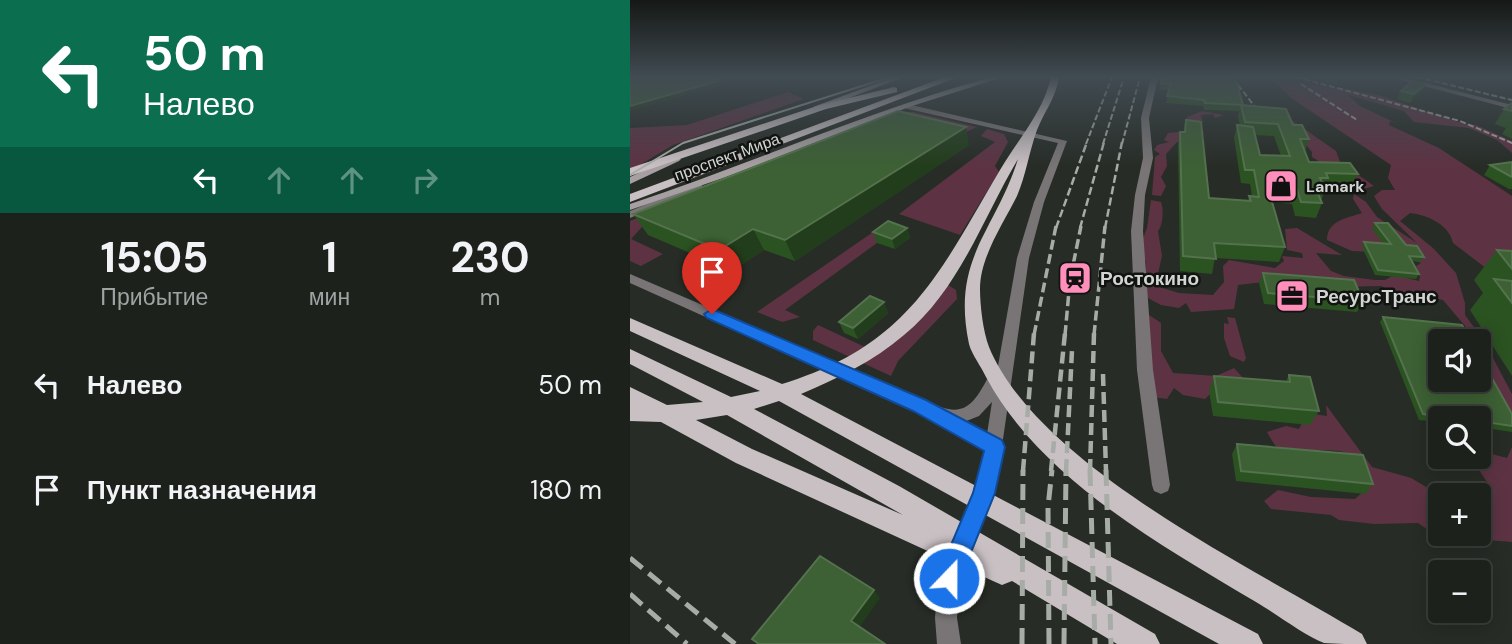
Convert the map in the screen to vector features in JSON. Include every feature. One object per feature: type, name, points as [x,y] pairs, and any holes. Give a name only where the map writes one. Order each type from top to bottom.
[{"type":"main road","points":[[630,183],[708,145],[817,107]]},
{"type":"main road","points":[[630,172],[823,107]]},
{"type":"main road","name":"проспект Мира","points":[[630,183],[836,107]]},
{"type":"main road","name":"проспект Мира","points":[[630,198],[874,107]]},
{"type":"main road","name":"проспект Мира","points":[[630,207],[698,186],[904,107]]},
{"type":"main road","points":[[630,412],[682,413],[757,399],[828,373],[883,342],[905,325],[939,286],[1045,107]]},
{"type":"main road","points":[[1032,131],[1021,171],[982,251],[974,279],[974,322],[988,370],[1015,412],[1130,509],[1352,644]]},
{"type":"main road","points":[[630,324],[762,383],[1248,644]]},
{"type":"main road","points":[[630,356],[716,397],[873,483],[1145,644]]},
{"type":"main road","points":[[630,395],[744,456],[927,536],[1097,616]]},
{"type":"street","points":[[912,107],[1063,141],[1030,230],[1010,334],[995,447],[984,493],[949,578],[946,618],[949,644]]},
{"type":"street","points":[[1148,107],[1145,118],[1149,158],[1140,195],[1137,231],[1145,370],[1161,485]]},
{"type":"street","points":[[630,215],[698,186]]},
{"type":"street","points":[[630,278],[941,416],[995,447]]},
{"type":"street","points":[[941,416],[970,414],[989,397],[1010,334]]},
{"type":"shaded area","points":[[742,107],[781,107],[673,145],[630,171],[630,128],[687,125]]},
{"type":"shaded area","points":[[1305,107],[1362,107],[1398,124],[1390,121],[1389,125],[1439,148],[1512,196],[1512,288],[1453,243],[1447,231],[1436,222],[1410,213],[1400,221],[1433,248],[1456,273],[1465,303],[1465,315],[1475,329],[1466,329],[1443,300],[1422,295],[1404,297],[1381,286],[1336,287],[1272,281],[1238,285],[1234,309],[1191,312],[1186,303],[1179,308],[1161,305],[1144,296],[1146,261],[1139,249],[1147,228],[1151,200],[1161,202],[1162,209],[1162,221],[1158,231],[1162,256],[1156,286],[1179,293],[1213,295],[1224,282],[1223,266],[1229,260],[1275,268],[1284,261],[1282,256],[1303,258],[1302,253],[1287,250],[1285,229],[1297,228],[1342,255],[1316,253],[1331,271],[1344,276],[1375,280],[1385,280],[1394,275],[1419,281],[1416,266],[1421,263],[1396,253],[1352,251],[1327,240],[1334,224],[1362,213],[1353,199],[1354,194],[1366,202],[1377,217],[1417,243],[1382,209],[1374,196],[1382,190],[1395,190],[1388,178],[1391,165]]},
{"type":"shaded area","points":[[1390,107],[1414,107],[1461,123],[1476,125],[1512,141],[1512,153],[1497,140],[1469,128],[1414,122],[1404,111]]},
{"type":"shaded area","points":[[1202,111],[1224,115],[1215,118],[1213,114],[1201,115],[1203,122],[1199,126],[1204,133],[1201,138],[1204,143],[1177,142],[1166,154],[1167,166],[1161,177],[1166,186],[1161,196],[1152,195],[1155,157],[1160,154],[1154,150],[1157,145],[1169,142],[1164,140],[1168,133],[1188,131],[1187,117]]},
{"type":"shaded area","points":[[905,112],[977,127],[966,132],[892,123],[642,227],[631,239],[663,254],[641,266],[630,261],[630,221]]},
{"type":"shaded area","points":[[1293,121],[1336,151],[1340,162],[1374,186],[1357,191],[1353,182],[1312,157],[1312,152],[1288,123]]},
{"type":"shaded area","points":[[987,129],[1004,134],[1008,142],[995,166],[999,172],[960,235],[899,214],[995,142],[981,136]]},
{"type":"shaded area","points":[[879,228],[892,232],[785,310],[800,317],[782,322],[757,312]]},
{"type":"shaded area","points":[[942,281],[956,290],[957,299],[898,361],[891,376],[813,340],[813,331],[818,325],[867,348]]},
{"type":"shaded area","points":[[1149,315],[1161,323],[1161,351],[1173,373],[1216,376],[1234,368],[1252,388],[1211,393],[1205,399],[1183,395],[1174,388],[1167,399],[1153,397],[1142,318]]},
{"type":"shaded area","points":[[1227,317],[1235,318],[1246,358],[1244,362],[1230,356],[1224,338],[1224,323],[1229,324]]},
{"type":"shaded area","points":[[1491,354],[1512,394],[1512,415],[1491,379]]},
{"type":"shaded area","points":[[1326,405],[1372,467],[1411,478],[1428,488],[1428,530],[1418,523],[1374,524],[1339,520],[1331,515],[1271,509],[1264,501],[1278,490],[1311,497],[1355,499],[1366,489],[1361,472],[1347,453],[1329,450],[1285,452],[1276,447],[1267,432],[1286,426],[1299,429],[1303,421],[1313,414],[1327,416]]},
{"type":"shaded area","points":[[1512,447],[1512,542],[1491,540],[1491,483],[1488,483],[1478,469],[1491,469],[1491,454],[1507,458]]},
{"type":"building","points":[[1241,107],[1286,109],[1293,125],[1302,125],[1309,139],[1300,139],[1309,162],[1350,163],[1358,174],[1326,173],[1328,178],[1320,178],[1325,190],[1316,189],[1322,203],[1301,202],[1297,190],[1268,188],[1285,247],[1214,243],[1216,259],[1183,256],[1180,132],[1185,132],[1186,120],[1201,122],[1209,198],[1251,201],[1249,196],[1259,197],[1254,170],[1245,170],[1237,125],[1253,127],[1260,155],[1290,156],[1278,124],[1245,122]]},
{"type":"building","points":[[898,111],[966,127],[785,240],[753,229],[719,250],[633,214]]},
{"type":"building","points":[[1512,162],[1512,177],[1490,165]]},
{"type":"building","points":[[888,221],[907,228],[892,239],[873,232]]},
{"type":"building","points":[[1375,223],[1388,223],[1406,245],[1417,246],[1424,257],[1409,256],[1419,274],[1378,270],[1364,242],[1391,244]]},
{"type":"building","points":[[1497,250],[1512,251],[1512,269]]},
{"type":"building","points":[[1263,273],[1354,280],[1363,301],[1268,293]]},
{"type":"building","points":[[1494,279],[1512,281],[1512,303]]},
{"type":"building","points":[[870,296],[884,302],[853,328],[839,322]]},
{"type":"building","points":[[1383,317],[1462,325],[1464,329],[1428,329],[1428,392],[1491,392],[1491,376],[1512,414],[1512,426],[1491,423],[1491,406],[1428,406],[1428,415],[1423,414]]},
{"type":"building","points":[[1289,375],[1310,377],[1319,411],[1218,402],[1214,376],[1290,382]]},
{"type":"building","points":[[1237,444],[1363,455],[1373,484],[1241,471]]},
{"type":"building","points":[[820,556],[874,590],[851,621],[885,644],[759,644],[752,639]]},
{"type":"tram line","points":[[630,175],[683,143],[796,107]]},
{"type":"railway","points":[[1086,144],[1100,107]]},
{"type":"railway","points":[[1103,144],[1115,107]]},
{"type":"railway","points":[[1122,144],[1132,107]]},
{"type":"railway","points":[[1255,107],[1266,121]]},
{"type":"railway","points":[[1337,107],[1357,120]]},
{"type":"railway","points":[[1408,107],[1460,121],[1512,143]]},
{"type":"railway","points":[[1056,228],[1087,142]]},
{"type":"railway","points":[[1080,228],[1104,142]]},
{"type":"railway","points":[[1105,228],[1122,142]]},
{"type":"railway","points":[[1034,335],[1056,226]]},
{"type":"railway","points":[[1065,335],[1070,280],[1081,226]]},
{"type":"railway","points":[[1094,335],[1105,226]]},
{"type":"railway","points":[[1023,471],[1034,333]]},
{"type":"railway","points":[[1051,471],[1065,333]]},
{"type":"railway","points":[[1090,471],[1094,333]]},
{"type":"railway","points":[[1066,471],[1072,350]]},
{"type":"railway","points":[[1103,374],[1106,471]]},
{"type":"railway","points":[[1022,644],[1023,470]]},
{"type":"railway","points":[[1049,644],[1048,507],[1052,470]]},
{"type":"railway","points":[[1064,644],[1066,470]]},
{"type":"railway","points":[[1106,470],[1111,644]]},
{"type":"railway","points":[[1090,471],[1095,644]]},
{"type":"railway","points":[[630,558],[735,644]]},
{"type":"railway","points":[[630,594],[687,644]]},
{"type":"place","name":"Lamark","points":[[1281,186]]},
{"type":"place","name":"Ростокино","points":[[1075,278]]},
{"type":"place","name":"РесурсТранс","points":[[1292,296]]},
{"type":"route","points":[[712,314],[919,405],[995,447],[984,493],[949,578]]}]
